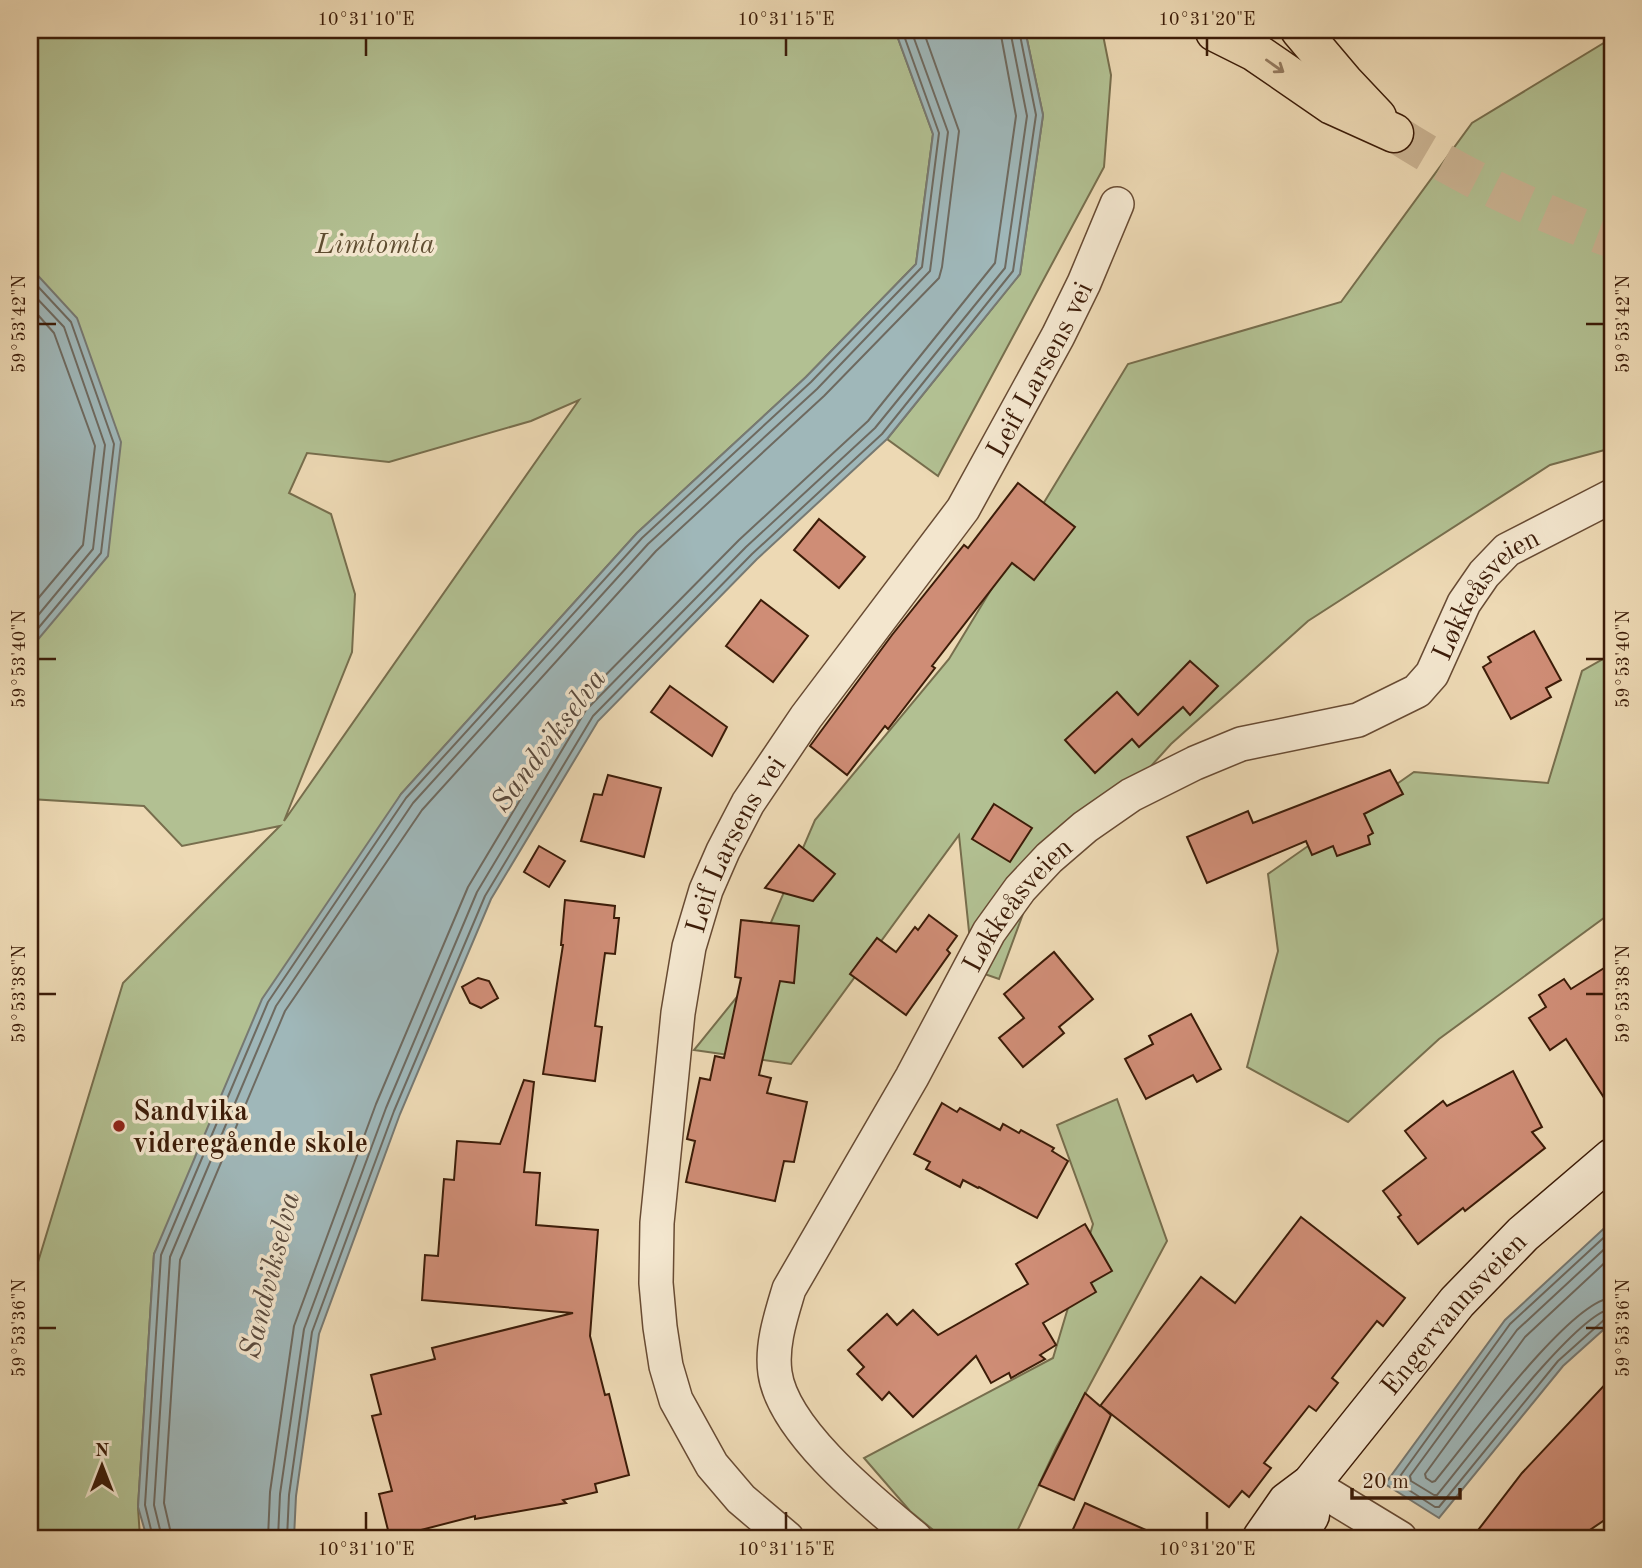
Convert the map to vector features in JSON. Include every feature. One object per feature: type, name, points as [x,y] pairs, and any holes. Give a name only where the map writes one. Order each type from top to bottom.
[{"type":"main road","points":[[1213,31],[1255,52],[1332,105],[1394,134],[1344,82],[1300,30]]},
{"type":"main road","name":"Engervannsveien","points":[[1262,1538],[1287,1502],[1311,1484],[1457,1302],[1523,1234],[1612,1158]]},
{"type":"main road","points":[[1296,1538],[1310,1515],[1311,1484]]},
{"type":"street","name":"Leif Larsens vei","points":[[788,1538],[741,1499],[712,1465],[676,1400],[666,1366],[656,1283],[657,1223],[678,1013],[689,947],[706,890],[748,803],[806,717],[963,509],[1059,336],[1117,204]]},
{"type":"street","name":"Løkkeåsveien","points":[[915,1538],[841,1475],[803,1429],[780,1394],[774,1358],[779,1322],[789,1289],[912,1077],[989,932],[1020,889],[1049,858],[1085,827],[1131,795],[1195,763],[1241,744],[1359,720],[1418,691],[1432,674],[1464,603],[1484,574],[1507,550],[1612,496]]},
{"type":"street","points":[[1311,1484],[1400,1538]]},
{"type":"green space","name":"Limtomta","points":[[30,30],[895,30],[933,134],[916,264],[806,377],[637,533],[401,794],[154,1254],[138,1507],[140,1538],[35,1538],[31,1285],[123,983],[280,826],[182,846],[144,806],[30,799]],"holes":[[[579,400],[284,821],[352,652],[355,594],[331,514],[289,493],[307,453],[389,462],[531,421]]]},
{"type":"green space","points":[[1025,30],[1102,30],[1111,75],[1104,167],[938,476],[887,439],[1020,274],[1043,115]]},
{"type":"green space","points":[[1612,38],[1612,448],[1550,465],[1308,621],[1171,744],[1027,903],[999,979],[973,970],[959,835],[791,1064],[694,1050],[741,992],[815,820],[949,659],[1128,364],[1341,302],[1472,123]]},
{"type":"green space","points":[[1612,654],[1612,912],[1439,1039],[1348,1122],[1247,1067],[1278,951],[1268,874],[1414,772],[1548,783],[1582,671]]},
{"type":"green space","points":[[1117,1099],[1167,1241],[1056,1448],[1014,1538],[943,1538],[910,1511],[864,1458],[1053,1358],[1093,1224],[1057,1125]]},
{"type":"water","name":"Sandvikselva","points":[[895,30],[1025,30],[1043,115],[1020,274],[887,439],[757,559],[598,721],[491,899],[400,1114],[319,1334],[296,1496],[294,1538],[147,1538],[138,1507],[154,1254],[262,999],[401,794],[637,533],[806,377],[916,264],[933,134]]},
{"type":"water","points":[[30,267],[77,318],[121,442],[108,556],[30,649]]},
{"type":"water","points":[[1612,1221],[1612,1322],[1563,1366],[1439,1518],[1385,1484],[1505,1320]]},
{"type":"building","points":[[1018,483],[1075,527],[1034,580],[1012,563],[932,666],[935,668],[888,729],[885,726],[847,775],[810,746],[892,635],[964,545],[968,548]]},
{"type":"building","points":[[819,519],[865,557],[839,588],[794,550]]},
{"type":"building","points":[[761,600],[808,636],[773,682],[726,646]]},
{"type":"building","points":[[1534,631],[1561,680],[1546,688],[1551,697],[1511,719],[1483,667],[1491,662],[1488,657]]},
{"type":"building","points":[[1190,661],[1218,686],[1190,715],[1183,707],[1139,747],[1132,739],[1095,773],[1065,740],[1117,692],[1138,715]]},
{"type":"building","points":[[670,686],[727,727],[712,756],[651,712]]},
{"type":"building","points":[[1390,770],[1403,794],[1364,814],[1373,833],[1368,836],[1370,844],[1337,856],[1333,846],[1312,855],[1306,841],[1207,883],[1187,837],[1248,811],[1253,823]]},
{"type":"building","points":[[608,775],[661,788],[644,857],[581,841],[594,794],[602,795]]},
{"type":"building","points":[[994,804],[1032,828],[1010,862],[972,839]]},
{"type":"building","points":[[799,845],[835,874],[813,901],[765,888]]},
{"type":"building","points":[[539,846],[565,861],[549,887],[524,872]]},
{"type":"building","points":[[565,900],[615,906],[614,918],[619,918],[615,954],[605,953],[595,1026],[602,1027],[595,1081],[543,1074],[563,945]]},
{"type":"building","points":[[929,915],[957,936],[947,950],[950,953],[906,1015],[850,974],[877,938],[896,952],[915,927],[918,930]]},
{"type":"building","points":[[741,920],[799,926],[794,983],[780,981],[759,1075],[771,1078],[767,1093],[807,1102],[794,1162],[784,1161],[775,1201],[686,1182],[695,1141],[687,1139],[700,1078],[710,1080],[715,1056],[724,1058],[741,978],[735,977]]},
{"type":"building","points":[[1054,952],[1093,999],[1059,1027],[1064,1033],[1023,1067],[999,1038],[1024,1018],[1004,994]]},
{"type":"building","points":[[1612,963],[1612,1110],[1566,1039],[1550,1050],[1529,1018],[1546,1007],[1539,995],[1564,979],[1571,989]]},
{"type":"building","points":[[478,978],[489,981],[498,998],[481,1008],[470,1003],[462,987]]},
{"type":"building","points":[[1191,1014],[1221,1069],[1197,1082],[1193,1075],[1146,1099],[1125,1059],[1153,1044],[1149,1036]]},
{"type":"building","points":[[1513,1071],[1542,1127],[1532,1132],[1545,1148],[1418,1244],[1383,1191],[1426,1158],[1405,1131],[1443,1101],[1447,1106]]},
{"type":"building","points":[[524,1080],[534,1082],[524,1172],[540,1173],[536,1225],[598,1230],[590,1336],[605,1395],[609,1394],[629,1475],[595,1484],[597,1492],[563,1500],[566,1503],[475,1519],[475,1516],[390,1538],[379,1494],[392,1491],[372,1416],[381,1414],[371,1375],[435,1359],[432,1348],[573,1313],[422,1300],[425,1255],[438,1256],[444,1179],[454,1180],[457,1141],[500,1144]]},
{"type":"building","points":[[942,1103],[957,1112],[960,1108],[1000,1130],[1003,1124],[1019,1133],[1021,1130],[1054,1148],[1052,1151],[1068,1161],[1037,1218],[979,1187],[963,1180],[960,1187],[926,1169],[930,1162],[914,1154]]},
{"type":"building","points":[[1301,1217],[1405,1298],[1383,1326],[1377,1321],[1332,1378],[1338,1383],[1316,1411],[1309,1406],[1264,1463],[1271,1468],[1249,1497],[1242,1491],[1229,1507],[1101,1406],[1111,1415],[1074,1500],[1039,1485],[1085,1393],[1100,1406],[1201,1277],[1235,1303]]},
{"type":"building","points":[[1085,1224],[1112,1271],[1091,1283],[1096,1292],[1043,1323],[1056,1345],[1040,1355],[1045,1359],[1011,1378],[1009,1373],[991,1383],[976,1356],[913,1417],[889,1392],[882,1400],[857,1374],[864,1367],[848,1350],[887,1314],[897,1325],[913,1310],[938,1335],[1028,1284],[1016,1264]]},
{"type":"building","points":[[1612,1377],[1612,1515],[1578,1538],[1472,1538],[1522,1473]]},
{"type":"building","points":[[1085,1503],[1164,1538],[1069,1538]]},
{"type":"tunnel","points":[[1394,133],[1500,192],[1612,239]]},
{"type":"place","name":"Sandvika videregående skole","points":[[119,1126]]}]
